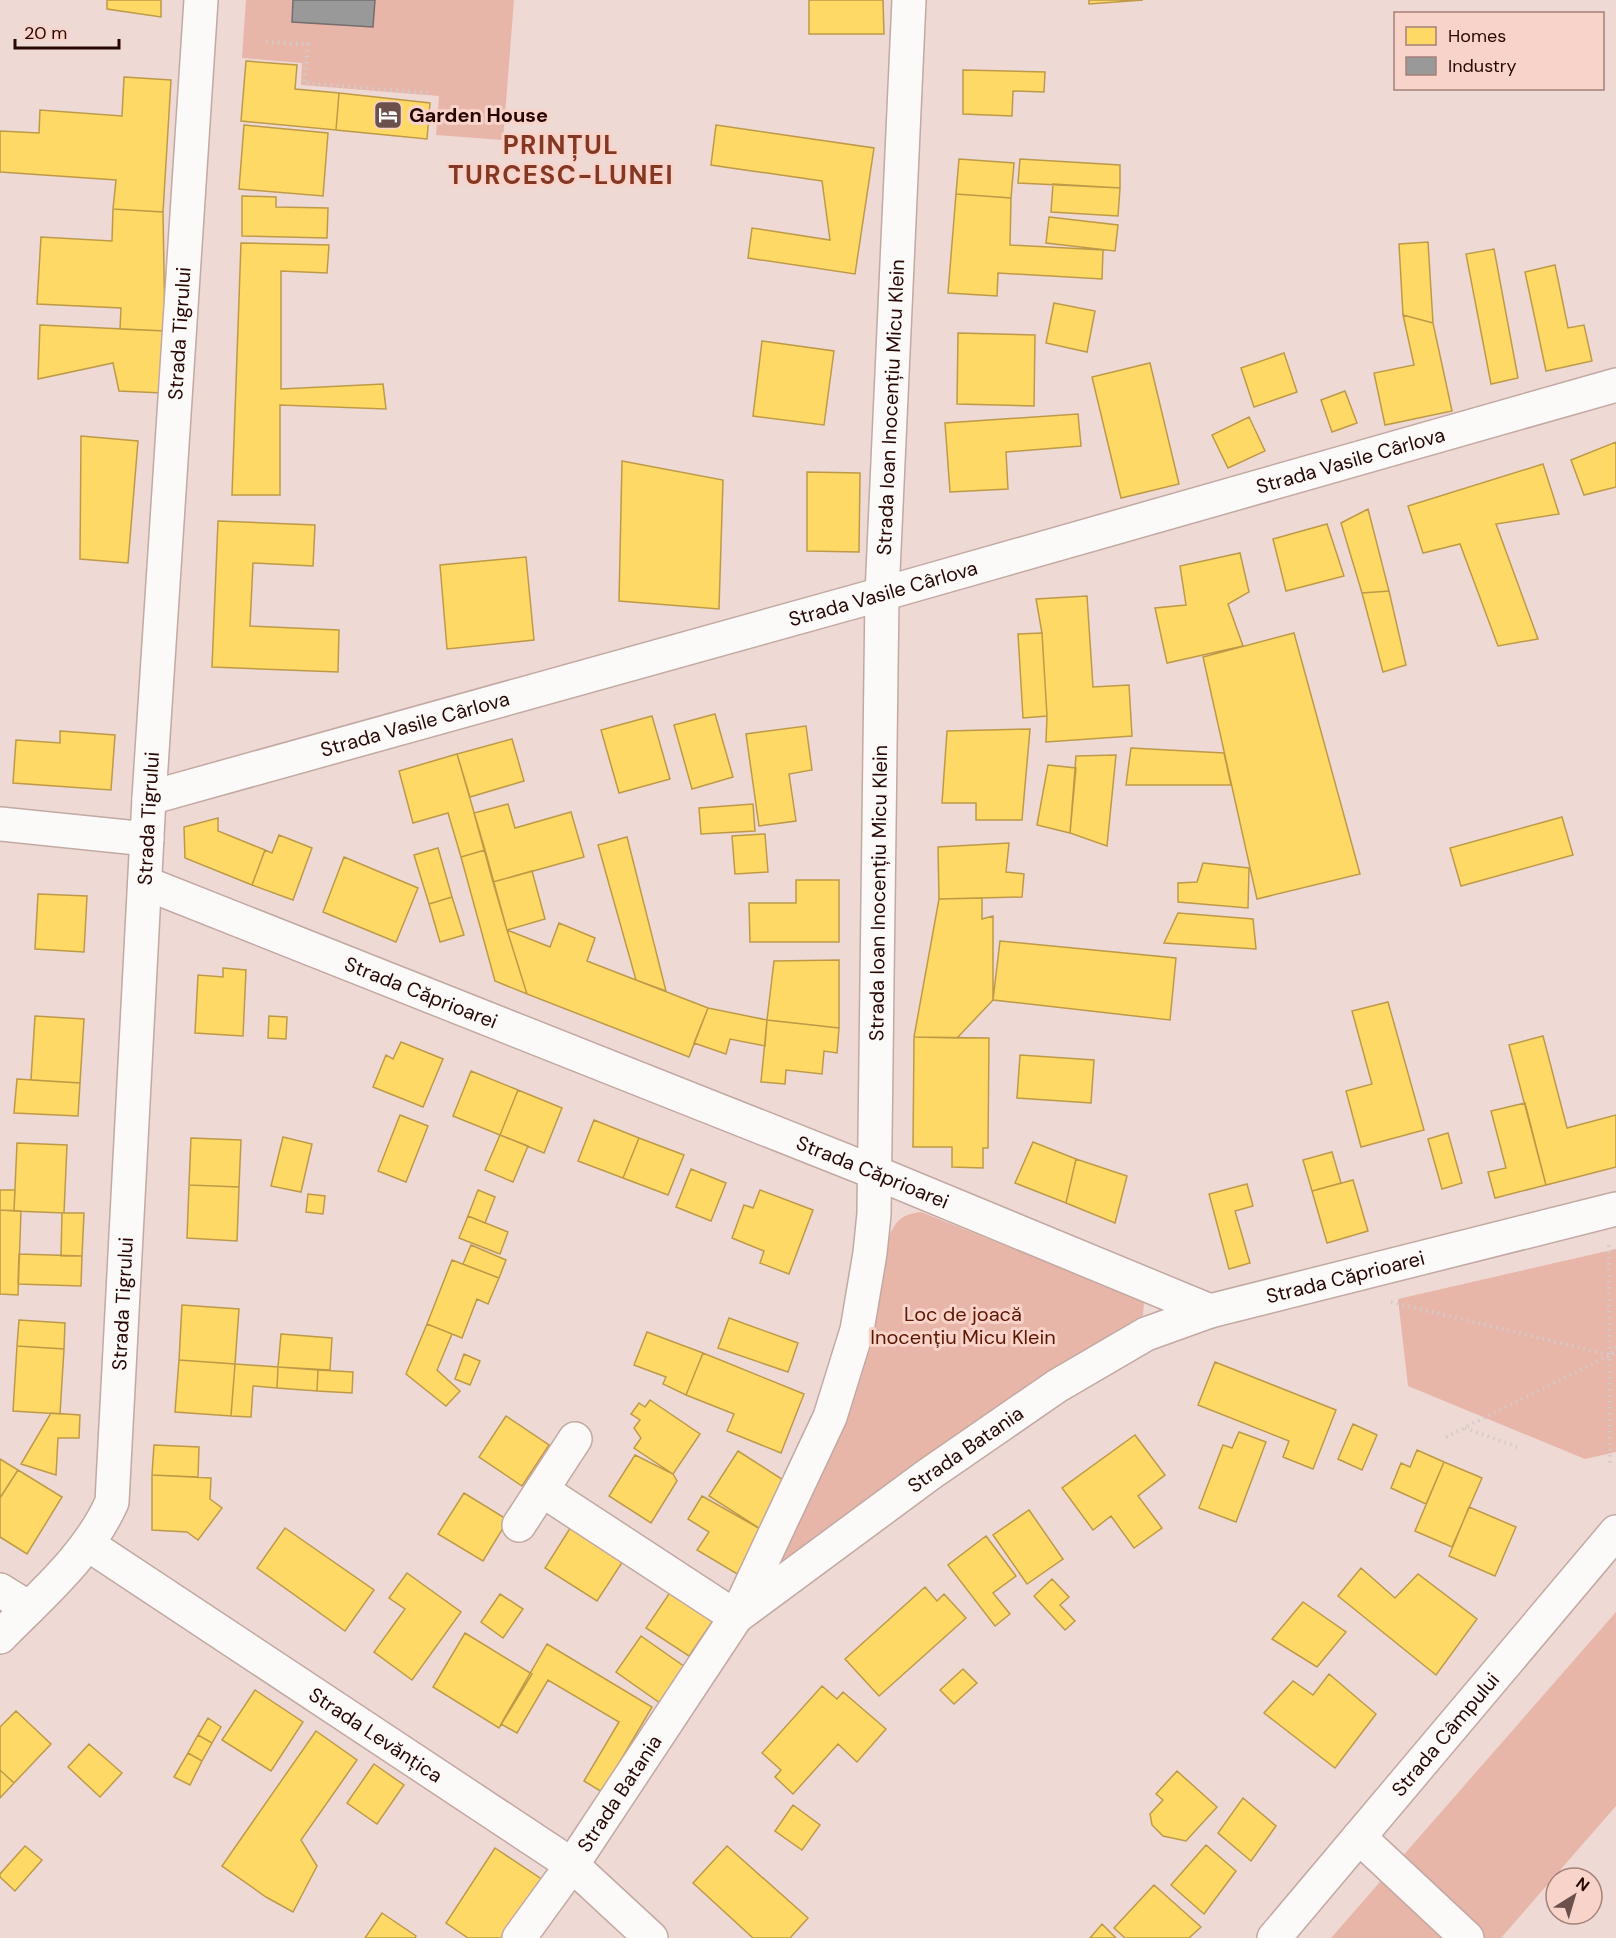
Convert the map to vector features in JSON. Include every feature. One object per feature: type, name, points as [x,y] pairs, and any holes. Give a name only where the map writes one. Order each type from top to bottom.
[{"type":"street","name":"Strada Tigrului","points":[[0,1637],[89,1545],[112,1502],[149,798],[201,0]]},
{"type":"street","name":"Strada Ioan Inocențiu Micu Klein","points":[[874,1172],[882,594],[909,0]]},
{"type":"street","name":"Strada Vasile Cârlova","points":[[149,798],[882,594],[1616,385]]},
{"type":"street","points":[[0,824],[147,839]]},
{"type":"street","name":"Strada Căprioarei","points":[[145,883],[874,1172],[1210,1311],[1612,1210]]},
{"type":"street","name":"Strada Batania","points":[[519,1938],[572,1865],[736,1617],[830,1417],[857,1330],[870,1253],[874,1214],[874,1172]]},
{"type":"street","name":"Strada Batania","points":[[736,1617],[928,1475],[1057,1386],[1146,1334],[1210,1311]]},
{"type":"street","points":[[519,1525],[575,1439]]},
{"type":"street","points":[[542,1490],[736,1617]]},
{"type":"street","name":"Strada Câmpului","points":[[1274,1938],[1616,1532]]},
{"type":"street","name":"Strada Levănțica","points":[[89,1545],[572,1865],[651,1938]]},
{"type":"street","points":[[0,1590],[29,1608]]},
{"type":"street","points":[[1359,1837],[1467,1938]]},
{"type":"path","points":[[266,42],[308,44],[304,82],[431,93]]},
{"type":"path","points":[[1610,1467],[1612,1210]]},
{"type":"path","points":[[1385,1300],[1610,1355]]},
{"type":"path","points":[[1610,1355],[1616,1347]]},
{"type":"path","points":[[1446,1437],[1616,1352]]},
{"type":"path","points":[[1464,1428],[1517,1448]]},
{"type":"green space","points":[[246,0],[514,0],[503,140],[436,135],[439,96],[301,85],[302,63],[242,58]]},
{"type":"green space","name":"Loc de joacă Inocențiu Micu Klein","points":[[921,1212],[1138,1298],[1144,1303],[1143,1315],[1137,1324],[778,1568],[836,1441],[888,1238],[900,1219]]},
{"type":"green space","points":[[1616,1249],[1616,1452],[1585,1459],[1408,1386],[1398,1299]]},
{"type":"green space","points":[[1616,1612],[1616,1806],[1564,1866],[1544,1866],[1544,1889],[1501,1938],[1331,1938]]},
{"type":"building: Homes","points":[[107,0],[161,0],[161,17],[107,9]]},
{"type":"building: Homes","points":[[809,0],[883,0],[884,34],[809,34]]},
{"type":"building: Homes","points":[[1089,0],[1143,0],[1089,4]]},
{"type":"building: Homes","points":[[246,61],[297,65],[295,89],[339,93],[336,130],[241,121]]},
{"type":"building: Homes","points":[[963,70],[1045,72],[1044,92],[1013,91],[1012,116],[963,114]]},
{"type":"building: Homes","points":[[124,77],[171,80],[163,212],[113,209],[116,180],[0,172],[0,131],[39,133],[40,110],[122,116]]},
{"type":"building: Homes","points":[[339,93],[430,103],[427,139],[336,130]]},
{"type":"building: Homes","points":[[244,125],[328,133],[323,196],[239,189]]},
{"type":"building: Homes","points":[[716,125],[874,148],[855,274],[748,258],[752,228],[830,240],[822,181],[711,165]]},
{"type":"building: Homes","points":[[959,159],[1014,163],[1011,198],[956,194]]},
{"type":"building: Homes","points":[[1020,159],[1120,165],[1120,188],[1018,183]]},
{"type":"building: Homes","points":[[1053,184],[1120,188],[1118,216],[1051,212]]},
{"type":"building: Homes","points":[[956,194],[1011,198],[1010,245],[1103,250],[1102,279],[998,273],[997,296],[948,293]]},
{"type":"building: Homes","points":[[242,196],[276,197],[276,207],[328,208],[327,238],[242,236]]},
{"type":"building: Homes","points":[[113,209],[163,212],[165,331],[120,329],[121,308],[37,304],[41,237],[112,241]]},
{"type":"building: Homes","points":[[1049,217],[1118,225],[1115,251],[1046,243]]},
{"type":"building: Homes","points":[[1428,242],[1433,323],[1403,315],[1399,244]]},
{"type":"building: Homes","points":[[241,243],[329,245],[327,273],[281,271],[281,389],[383,384],[386,409],[280,405],[280,495],[232,495]]},
{"type":"building: Homes","points":[[1494,249],[1518,378],[1491,384],[1466,254]]},
{"type":"building: Homes","points":[[1555,265],[1568,328],[1584,325],[1592,361],[1546,371],[1525,272]]},
{"type":"building: Homes","points":[[1054,303],[1095,311],[1087,352],[1046,343]]},
{"type":"building: Homes","points":[[1403,315],[1433,323],[1452,411],[1385,425],[1374,373],[1414,365]]},
{"type":"building: Homes","points":[[40,325],[165,331],[162,393],[119,391],[113,363],[38,379]]},
{"type":"building: Homes","points":[[958,333],[1035,335],[1034,406],[957,404]]},
{"type":"building: Homes","points":[[762,341],[834,351],[824,425],[753,416]]},
{"type":"building: Homes","points":[[1284,353],[1297,392],[1254,407],[1241,368]]},
{"type":"building: Homes","points":[[1150,363],[1179,484],[1121,498],[1092,377]]},
{"type":"building: Homes","points":[[1345,391],[1357,423],[1332,432],[1321,400]]},
{"type":"building: Homes","points":[[1078,414],[1081,446],[1006,452],[1008,489],[950,492],[945,423]]},
{"type":"building: Homes","points":[[1249,417],[1265,451],[1228,468],[1212,435]]},
{"type":"building: Homes","points":[[81,436],[138,441],[128,563],[80,559]]},
{"type":"building: Homes","points":[[1616,442],[1616,487],[1584,495],[1571,460]]},
{"type":"building: Homes","points":[[622,461],[723,480],[719,609],[619,601]]},
{"type":"building: Homes","points":[[1543,464],[1559,514],[1496,524],[1538,639],[1498,646],[1460,544],[1423,553],[1408,506]]},
{"type":"building: Homes","points":[[807,472],[860,473],[859,552],[807,551]]},
{"type":"building: Homes","points":[[1368,509],[1389,591],[1362,593],[1341,523]]},
{"type":"building: Homes","points":[[218,521],[315,525],[313,566],[253,563],[250,626],[339,630],[338,672],[212,667]]},
{"type":"building: Homes","points":[[1327,524],[1344,576],[1286,591],[1273,539]]},
{"type":"building: Homes","points":[[1240,553],[1249,592],[1228,604],[1243,646],[1167,663],[1155,608],[1186,605],[1180,566]]},
{"type":"building: Homes","points":[[526,557],[534,640],[447,649],[440,565]]},
{"type":"building: Homes","points":[[1389,591],[1406,665],[1383,672],[1362,593]]},
{"type":"building: Homes","points":[[1087,596],[1093,687],[1129,685],[1132,736],[1046,742],[1047,716],[1042,633],[1036,599]]},
{"type":"building: Homes","points":[[1042,633],[1047,716],[1023,718],[1018,634]]},
{"type":"building: Homes","points":[[1294,633],[1360,874],[1257,899],[1203,657]]},
{"type":"building: Homes","points":[[715,714],[733,777],[692,789],[674,725]]},
{"type":"building: Homes","points":[[652,716],[670,779],[619,793],[601,730]]},
{"type":"building: Homes","points":[[806,726],[812,770],[789,774],[796,821],[759,826],[746,734]]},
{"type":"building: Homes","points":[[1030,729],[1022,820],[976,820],[976,803],[942,803],[947,731]]},
{"type":"building: Homes","points":[[60,731],[115,735],[111,790],[13,783],[16,740],[60,743]]},
{"type":"building: Homes","points":[[512,739],[524,781],[470,797],[457,754]]},
{"type":"building: Homes","points":[[1131,748],[1224,753],[1231,785],[1126,785]]},
{"type":"building: Homes","points":[[457,754],[485,850],[461,857],[448,813],[413,823],[399,771]]},
{"type":"building: Homes","points":[[1116,755],[1107,846],[1070,833],[1076,756]]},
{"type":"building: Homes","points":[[1048,765],[1076,768],[1070,833],[1037,825]]},
{"type":"building: Homes","points":[[508,804],[515,828],[571,812],[584,857],[493,882],[474,813]]},
{"type":"building: Homes","points":[[753,804],[755,831],[701,834],[699,808]]},
{"type":"building: Homes","points":[[1562,817],[1573,855],[1461,886],[1450,848]]},
{"type":"building: Homes","points":[[218,818],[218,831],[265,850],[252,885],[185,858],[184,827]]},
{"type":"building: Homes","points":[[765,834],[768,872],[735,874],[732,836]]},
{"type":"building: Homes","points":[[279,835],[312,848],[293,900],[252,885],[265,850],[272,853]]},
{"type":"building: Homes","points":[[627,837],[666,991],[636,980],[598,845]]},
{"type":"building: Homes","points":[[1009,843],[1006,872],[1024,874],[1022,897],[939,899],[938,847]]},
{"type":"building: Homes","points":[[438,848],[452,897],[429,904],[414,855]]},
{"type":"building: Homes","points":[[485,850],[527,994],[495,981],[461,857]]},
{"type":"building: Homes","points":[[344,857],[418,888],[396,942],[323,912]]},
{"type":"building: Homes","points":[[1203,863],[1249,868],[1248,908],[1178,902],[1178,883],[1197,882]]},
{"type":"building: Homes","points":[[532,871],[545,919],[507,930],[493,882]]},
{"type":"building: Homes","points":[[796,880],[839,880],[839,942],[750,942],[749,903],[796,903]]},
{"type":"building: Homes","points":[[38,894],[87,896],[84,952],[35,949]]},
{"type":"building: Homes","points":[[452,897],[464,935],[440,942],[429,904]]},
{"type":"building: Homes","points":[[982,898],[982,919],[993,916],[993,1000],[957,1038],[914,1037],[939,899]]},
{"type":"building: Homes","points":[[1178,913],[1253,919],[1256,949],[1164,943]]},
{"type":"building: Homes","points":[[559,923],[595,938],[587,961],[708,1008],[689,1057],[527,994],[507,930],[550,947]]},
{"type":"building: Homes","points":[[1000,941],[1176,958],[1170,1020],[993,1000]]},
{"type":"building: Homes","points":[[839,960],[839,1028],[767,1020],[774,961]]},
{"type":"building: Homes","points":[[223,968],[246,970],[243,1036],[195,1033],[198,975],[223,977]]},
{"type":"building: Homes","points":[[1388,1002],[1424,1130],[1361,1147],[1346,1091],[1372,1084],[1352,1011]]},
{"type":"building: Homes","points":[[708,1008],[767,1020],[765,1046],[730,1039],[726,1054],[694,1043]]},
{"type":"building: Homes","points":[[35,1016],[84,1019],[80,1083],[31,1080]]},
{"type":"building: Homes","points":[[269,1016],[287,1017],[286,1039],[268,1038]]},
{"type":"building: Homes","points":[[767,1020],[839,1028],[837,1053],[824,1051],[822,1074],[786,1070],[785,1084],[761,1082]]},
{"type":"building: Homes","points":[[1543,1036],[1567,1128],[1616,1115],[1616,1167],[1546,1185],[1509,1045]]},
{"type":"building: Homes","points":[[914,1037],[989,1038],[988,1148],[983,1148],[983,1168],[952,1167],[952,1147],[913,1147]]},
{"type":"building: Homes","points":[[401,1042],[443,1059],[423,1107],[373,1087],[386,1055],[393,1059]]},
{"type":"building: Homes","points":[[1020,1055],[1094,1060],[1091,1103],[1017,1098]]},
{"type":"building: Homes","points":[[471,1071],[518,1090],[500,1135],[453,1116]]},
{"type":"building: Homes","points":[[17,1079],[80,1083],[78,1116],[14,1113]]},
{"type":"building: Homes","points":[[518,1090],[562,1108],[544,1153],[500,1135]]},
{"type":"building: Homes","points":[[1525,1103],[1546,1185],[1495,1198],[1488,1172],[1506,1168],[1491,1111]]},
{"type":"building: Homes","points":[[400,1115],[428,1126],[406,1182],[378,1171]]},
{"type":"building: Homes","points":[[594,1120],[639,1138],[623,1178],[578,1161]]},
{"type":"building: Homes","points":[[1448,1133],[1462,1183],[1442,1189],[1428,1139]]},
{"type":"building: Homes","points":[[500,1135],[528,1146],[513,1182],[485,1170]]},
{"type":"building: Homes","points":[[283,1137],[312,1144],[301,1192],[271,1186]]},
{"type":"building: Homes","points":[[191,1138],[241,1140],[239,1187],[189,1185]]},
{"type":"building: Homes","points":[[639,1138],[684,1155],[668,1195],[623,1178]]},
{"type":"building: Homes","points":[[1033,1142],[1076,1159],[1066,1203],[1015,1183]]},
{"type":"building: Homes","points":[[17,1143],[67,1145],[64,1213],[14,1211]]},
{"type":"building: Homes","points":[[1332,1152],[1341,1183],[1312,1191],[1303,1160]]},
{"type":"building: Homes","points":[[1076,1159],[1127,1176],[1115,1223],[1066,1203]]},
{"type":"building: Homes","points":[[691,1169],[726,1183],[711,1221],[676,1207]]},
{"type":"building: Homes","points":[[1353,1180],[1368,1231],[1327,1243],[1312,1191]]},
{"type":"building: Homes","points":[[1247,1184],[1253,1206],[1235,1211],[1250,1263],[1229,1269],[1209,1194]]},
{"type":"building: Homes","points":[[189,1185],[239,1187],[237,1241],[187,1238]]},
{"type":"building: Homes","points":[[0,1190],[15,1190],[14,1211],[0,1210]]},
{"type":"building: Homes","points":[[478,1190],[495,1197],[485,1223],[468,1216]]},
{"type":"building: Homes","points":[[760,1190],[813,1210],[789,1274],[760,1263],[764,1251],[732,1238],[744,1205],[753,1208]]},
{"type":"building: Homes","points":[[308,1194],[325,1196],[323,1214],[306,1212]]},
{"type":"building: Homes","points":[[0,1210],[21,1211],[18,1295],[0,1294]]},
{"type":"building: Homes","points":[[62,1213],[84,1213],[82,1256],[61,1256]]},
{"type":"building: Homes","points":[[468,1216],[508,1232],[500,1254],[459,1238]]},
{"type":"building: Homes","points":[[471,1245],[506,1260],[499,1278],[463,1264]]},
{"type":"building: Homes","points":[[19,1254],[82,1256],[81,1286],[18,1284]]},
{"type":"building: Homes","points":[[452,1260],[499,1278],[488,1304],[477,1299],[462,1338],[427,1324]]},
{"type":"building: Homes","points":[[182,1305],[239,1309],[235,1364],[179,1360]]},
{"type":"building: Homes","points":[[729,1318],[798,1343],[788,1372],[718,1348]]},
{"type":"building: Homes","points":[[19,1320],[65,1323],[64,1349],[17,1346]]},
{"type":"building: Homes","points":[[427,1324],[452,1334],[437,1370],[460,1391],[446,1406],[406,1374]]},
{"type":"building: Homes","points":[[647,1332],[703,1353],[686,1395],[663,1384],[666,1377],[634,1365]]},
{"type":"building: Homes","points":[[281,1334],[332,1338],[330,1370],[278,1367]]},
{"type":"building: Homes","points":[[17,1346],[64,1349],[60,1414],[13,1411]]},
{"type":"building: Homes","points":[[703,1353],[804,1394],[781,1453],[727,1431],[734,1414],[686,1395]]},
{"type":"building: Homes","points":[[464,1354],[480,1361],[470,1385],[455,1379]]},
{"type":"building: Homes","points":[[179,1360],[235,1364],[231,1416],[175,1412]]},
{"type":"building: Homes","points":[[1215,1362],[1336,1410],[1313,1469],[1283,1457],[1289,1441],[1198,1405]]},
{"type":"building: Homes","points":[[235,1364],[278,1367],[277,1388],[253,1386],[251,1417],[231,1416]]},
{"type":"building: Homes","points":[[278,1367],[318,1370],[317,1391],[277,1388]]},
{"type":"building: Homes","points":[[318,1370],[353,1372],[352,1393],[317,1391]]},
{"type":"building: Homes","points":[[650,1400],[700,1434],[673,1474],[634,1448],[641,1438],[634,1428],[640,1420],[631,1414],[639,1403],[645,1407]]},
{"type":"building: Homes","points":[[51,1413],[80,1415],[79,1438],[58,1438],[56,1475],[21,1464]]},
{"type":"building: Homes","points":[[506,1416],[549,1445],[522,1486],[479,1457]]},
{"type":"building: Homes","points":[[1353,1424],[1377,1435],[1362,1470],[1338,1459]]},
{"type":"building: Homes","points":[[1239,1432],[1266,1442],[1236,1522],[1199,1508],[1223,1445],[1232,1448]]},
{"type":"building: Homes","points":[[1135,1435],[1165,1475],[1138,1496],[1162,1528],[1134,1548],[1111,1516],[1093,1530],[1062,1488]]},
{"type":"building: Homes","points":[[154,1445],[199,1447],[198,1477],[152,1475]]},
{"type":"building: Homes","points":[[1417,1450],[1444,1462],[1426,1504],[1391,1488],[1401,1463],[1410,1467]]},
{"type":"building: Homes","points":[[738,1451],[791,1485],[762,1530],[709,1496]]},
{"type":"building: Homes","points":[[635,1455],[673,1474],[677,1481],[651,1523],[609,1496]]},
{"type":"building: Homes","points":[[0,1459],[18,1470],[0,1498]]},
{"type":"building: Homes","points":[[1444,1462],[1482,1478],[1452,1547],[1415,1531]]},
{"type":"building: Homes","points":[[18,1470],[62,1497],[27,1554],[0,1537],[0,1498]]},
{"type":"building: Homes","points":[[152,1475],[211,1478],[210,1499],[222,1508],[198,1540],[187,1532],[152,1530]]},
{"type":"building: Homes","points":[[464,1493],[508,1520],[483,1561],[438,1534]]},
{"type":"building: Homes","points":[[702,1496],[762,1530],[739,1575],[697,1550],[709,1532],[688,1519]]},
{"type":"building: Homes","points":[[1469,1507],[1516,1527],[1495,1576],[1449,1556]]},
{"type":"building: Homes","points":[[1029,1510],[1063,1559],[1027,1584],[993,1535]]},
{"type":"building: Homes","points":[[574,1522],[627,1555],[597,1601],[545,1568]]},
{"type":"building: Homes","points":[[285,1528],[374,1590],[345,1631],[257,1568]]},
{"type":"building: Homes","points":[[986,1536],[1016,1576],[993,1593],[1010,1614],[995,1626],[948,1565]]},
{"type":"building: Homes","points":[[1361,1568],[1395,1598],[1418,1574],[1477,1619],[1436,1675],[1338,1596]]},
{"type":"building: Homes","points":[[407,1573],[461,1612],[412,1680],[374,1652],[405,1609],[389,1598]]},
{"type":"building: Homes","points":[[1052,1579],[1069,1597],[1060,1605],[1075,1621],[1065,1630],[1034,1596]]},
{"type":"building: Homes","points":[[925,1587],[937,1601],[944,1594],[966,1618],[879,1696],[845,1659]]},
{"type":"building: Homes","points":[[671,1591],[714,1619],[689,1656],[646,1628]]},
{"type":"building: Homes","points":[[500,1594],[523,1609],[503,1638],[481,1622]]},
{"type":"building: Homes","points":[[1303,1602],[1346,1632],[1317,1667],[1272,1639]]},
{"type":"building: Homes","points":[[465,1633],[532,1674],[499,1728],[433,1687]]},
{"type":"building: Homes","points":[[641,1636],[685,1667],[660,1703],[616,1672]]},
{"type":"building: Homes","points":[[547,1644],[652,1707],[602,1792],[584,1781],[619,1722],[548,1680],[517,1733],[501,1724]]},
{"type":"building: Homes","points":[[963,1669],[977,1683],[954,1704],[940,1690]]},
{"type":"building: Homes","points":[[1329,1674],[1376,1714],[1335,1768],[1264,1713],[1293,1681],[1313,1695]]},
{"type":"building: Homes","points":[[822,1686],[837,1699],[843,1692],[886,1729],[857,1762],[838,1744],[793,1794],[775,1777],[781,1770],[762,1753]]},
{"type":"building: Homes","points":[[255,1690],[303,1722],[271,1771],[222,1740]]},
{"type":"building: Homes","points":[[16,1711],[51,1744],[14,1783],[0,1770],[0,1727]]},
{"type":"building: Homes","points":[[208,1718],[221,1727],[212,1743],[198,1735]]},
{"type":"building: Homes","points":[[316,1731],[357,1760],[301,1840],[317,1866],[293,1912],[266,1897],[222,1866]]},
{"type":"building: Homes","points":[[198,1735],[212,1743],[202,1761],[188,1753]]},
{"type":"building: Homes","points":[[89,1744],[122,1773],[100,1797],[68,1767]]},
{"type":"building: Homes","points":[[188,1753],[202,1761],[190,1785],[174,1777]]},
{"type":"building: Homes","points":[[374,1764],[404,1785],[377,1824],[347,1803]]},
{"type":"building: Homes","points":[[0,1770],[14,1783],[0,1798]]},
{"type":"building: Homes","points":[[1177,1771],[1217,1807],[1186,1841],[1163,1836],[1152,1825],[1150,1814],[1163,1800],[1156,1794]]},
{"type":"building: Homes","points":[[1243,1798],[1276,1826],[1251,1861],[1218,1833]]},
{"type":"building: Homes","points":[[793,1805],[820,1825],[802,1850],[775,1831]]},
{"type":"building: Homes","points":[[1206,1845],[1236,1871],[1204,1914],[1171,1885]]},
{"type":"building: Homes","points":[[25,1846],[42,1860],[15,1891],[0,1877],[0,1874]]},
{"type":"building: Homes","points":[[727,1846],[808,1918],[790,1938],[753,1938],[693,1883]]},
{"type":"building: Homes","points":[[495,1848],[543,1880],[505,1938],[468,1938],[446,1923]]},
{"type":"building: Homes","points":[[1154,1885],[1201,1927],[1189,1938],[1125,1938],[1114,1928]]},
{"type":"building: Homes","points":[[382,1913],[416,1936],[415,1938],[365,1938]]},
{"type":"building: Homes","points":[[1102,1924],[1116,1938],[1090,1938]]},
{"type":"building: Industry","points":[[293,0],[375,0],[373,27],[292,22]]},
{"type":"place","name":"Garden House","points":[[388,115]]},
{"type":"district","name":"PRINȚUL TURCESC-LUNEI","points":[[561,160]]}]
